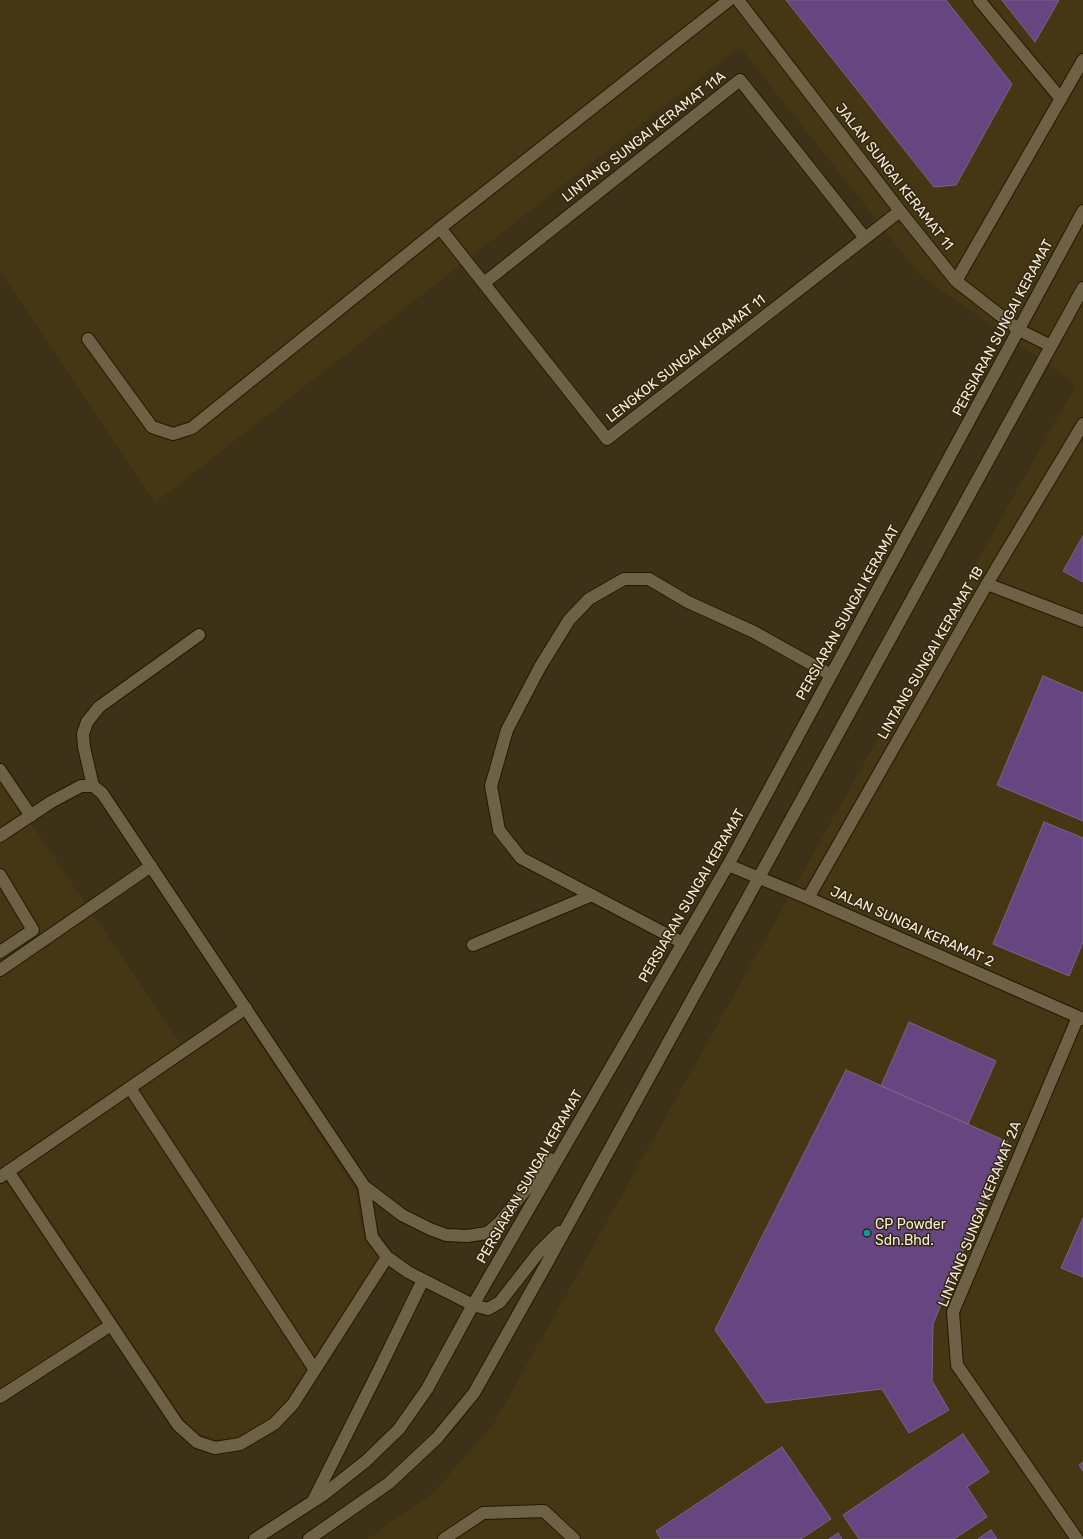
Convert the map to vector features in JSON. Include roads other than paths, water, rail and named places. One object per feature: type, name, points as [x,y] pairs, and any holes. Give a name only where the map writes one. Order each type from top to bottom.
[{"type":"street","points":[[88,339],[152,427],[173,434],[192,428],[440,228],[729,0]]},
{"type":"street","name":"JALAN SUNGAI KERAMAT 11","points":[[738,0],[900,211],[956,281],[1019,330],[1051,346]]},
{"type":"street","points":[[980,0],[1062,99]]},
{"type":"street","points":[[956,281],[1062,99],[1083,60]]},
{"type":"street","name":"LINTANG SUNGAI KERAMAT 11A","points":[[484,283],[740,80],[866,238]]},
{"type":"street","name":"LENGKOK SUNGAI KERAMAT 11","points":[[440,228],[607,439],[900,211]]},
{"type":"street","name":"PERSIARAN SUNGAI KERAMAT","points":[[256,1539],[312,1502],[366,1461],[399,1429],[428,1389],[473,1305],[728,865],[1083,211]]},
{"type":"street","points":[[309,1539],[389,1483],[441,1432],[474,1393],[1083,288]]},
{"type":"street","name":"LINTANG SUNGAI KERAMAT 1B","points":[[808,898],[987,584],[1083,424]]},
{"type":"street","points":[[683,943],[522,858],[499,830],[491,786],[507,730],[532,681],[569,620],[589,599],[624,579],[649,579],[688,602],[754,632],[832,675]]},
{"type":"street","points":[[987,584],[1083,621]]},
{"type":"street","points":[[93,786],[84,746],[83,734],[87,722],[99,707],[199,635]]},
{"type":"street","points":[[0,770],[31,816]]},
{"type":"street","points":[[0,836],[51,802],[82,786],[93,786],[102,793],[364,1186],[402,1215],[430,1230],[446,1235],[467,1236],[487,1233],[500,1222],[578,1124]]},
{"type":"street","name":"JALAN SUNGAI KERAMAT 2","points":[[728,865],[808,898],[1080,1018]]},
{"type":"street","points":[[0,970],[151,866]]},
{"type":"street","points":[[0,876],[33,930],[0,952]]},
{"type":"street","points":[[473,945],[592,895]]},
{"type":"street","points":[[246,1008],[4,1174],[112,1325],[178,1425],[197,1442],[215,1448],[240,1444],[274,1424],[293,1404],[387,1257]]},
{"type":"street","name":"LINTANG SUNGAI KERAMAT 2A","points":[[1077,1539],[957,1365],[953,1312],[1080,1018]]},
{"type":"street","points":[[130,1088],[315,1370]]},
{"type":"street","points":[[364,1186],[372,1237],[387,1257],[408,1272],[423,1280],[473,1305],[488,1309],[500,1302],[539,1252],[570,1221]]},
{"type":"street","points":[[312,1502],[380,1370],[423,1280]]},
{"type":"street","points":[[0,1397],[112,1325]]},
{"type":"street","points":[[444,1539],[483,1512],[544,1511],[574,1539]]},
{"type":"place","name":"CP Powder Sdn.Bhd.","points":[[867,1233]]}]
